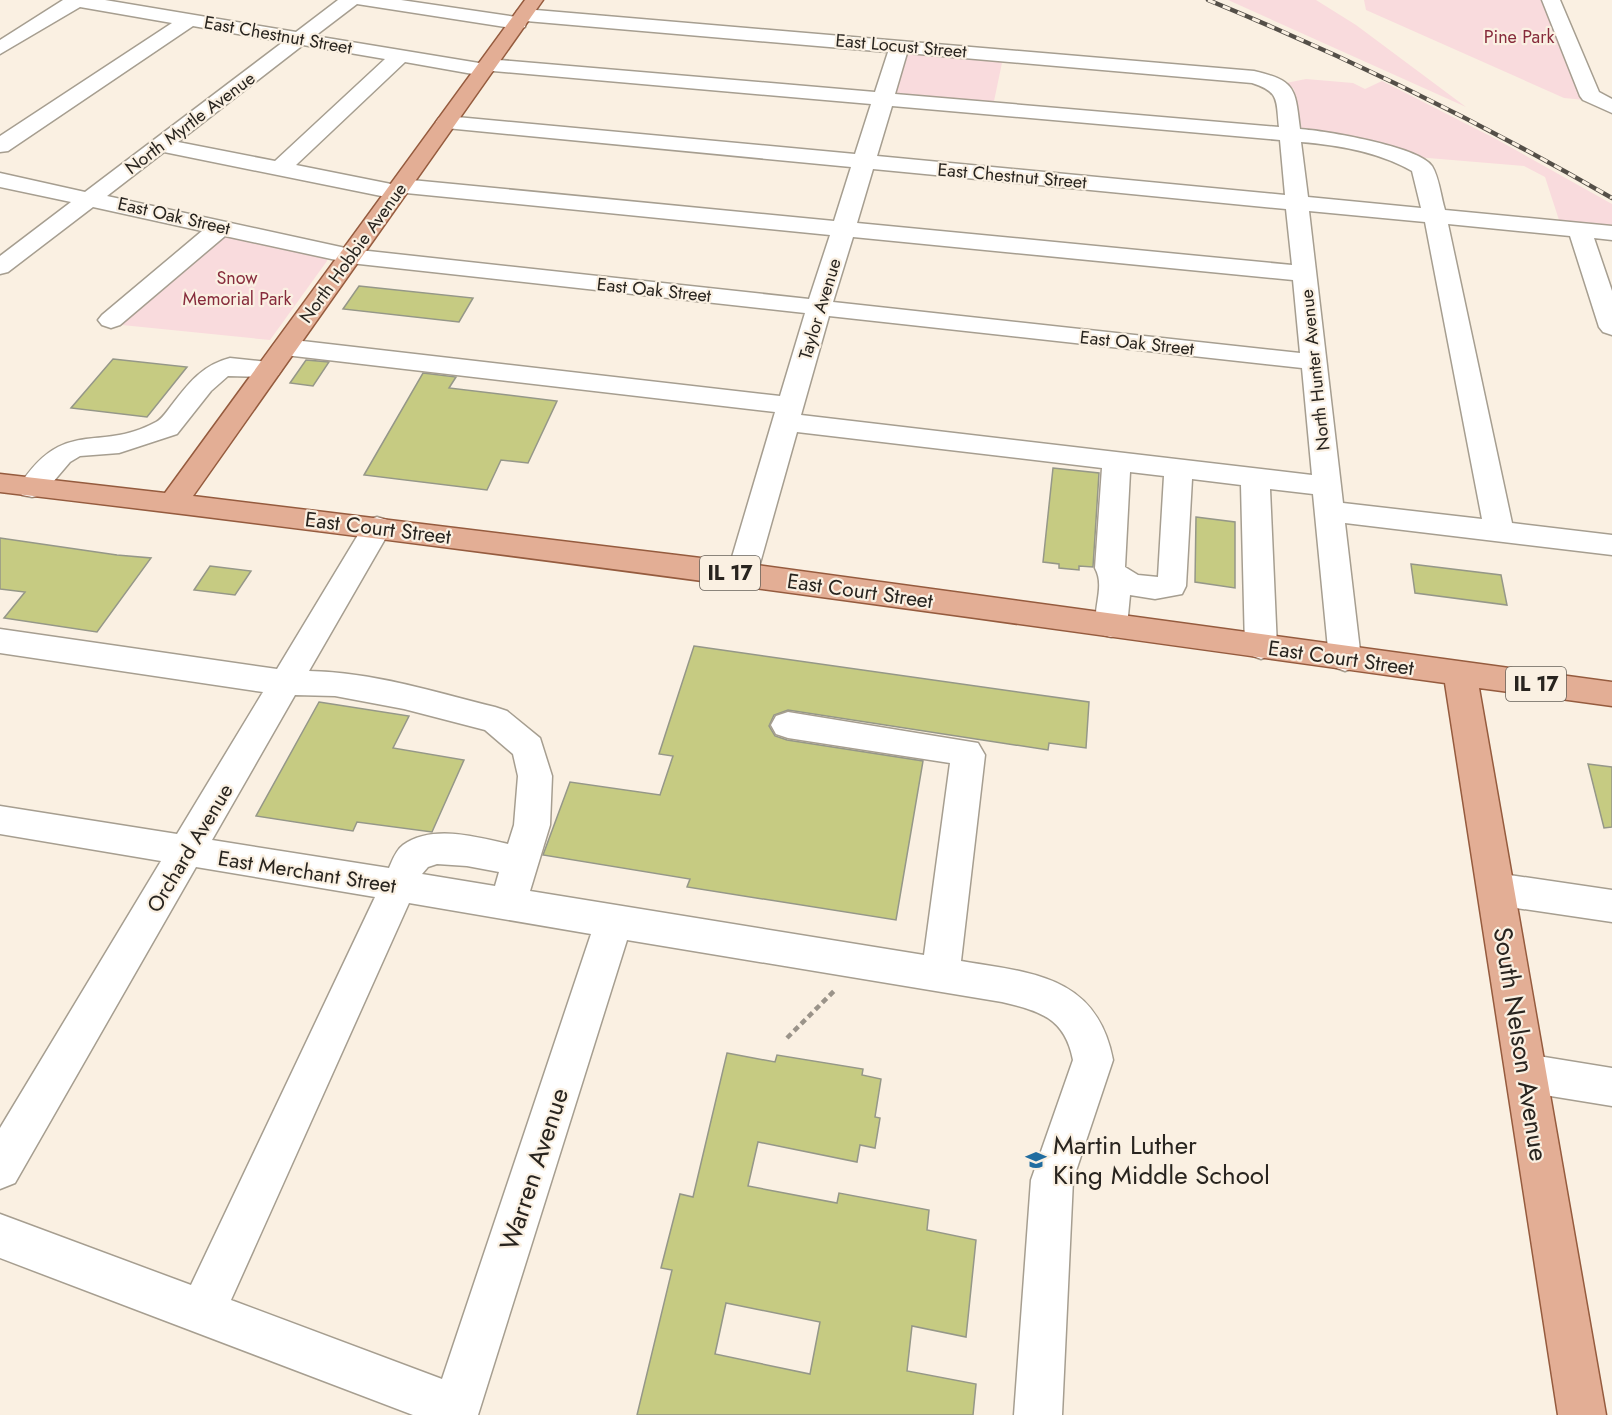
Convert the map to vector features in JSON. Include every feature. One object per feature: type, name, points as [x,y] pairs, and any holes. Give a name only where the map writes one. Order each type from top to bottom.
[{"type":"main road","name":"North Hobbie Avenue","points":[[171,506],[526,12]]},
{"type":"main road","name":"East Court Street","points":[[0,483],[171,506],[378,527],[742,574],[1345,659],[1612,694]]},
{"type":"main road","name":"South Nelson Avenue","points":[[1460,673],[1582,1415]]},
{"type":"street","name":"East Chestnut Street","points":[[72,0],[400,56],[486,67],[1322,137],[1389,153],[1412,161],[1422,168],[1435,216],[1499,532]]},
{"type":"street","points":[[0,48],[77,0]]},
{"type":"street","name":"North Myrtle Avenue","points":[[0,267],[350,0]]},
{"type":"street","name":"East Locust Street","points":[[363,0],[526,12],[1254,77],[1277,84]]},
{"type":"street","points":[[1551,0],[1590,96],[1612,107]]},
{"type":"street","points":[[0,146],[189,20]]},
{"type":"street","name":"Taylor Avenue","points":[[742,574],[819,308],[900,45]]},
{"type":"street","points":[[280,169],[400,56]]},
{"type":"street","name":"North Hunter Avenue","points":[[1277,84],[1286,96],[1345,659]]},
{"type":"street","name":"East Chestnut Street","points":[[446,122],[1612,233]]},
{"type":"street","points":[[161,145],[280,169],[398,189],[1305,274]]},
{"type":"street","name":"East Oak Street","points":[[0,180],[350,256],[1314,362]]},
{"type":"street","points":[[111,320],[221,227]]},
{"type":"street","points":[[1579,229],[1612,327]]},
{"type":"street","points":[[285,347],[789,414],[1117,461],[1255,477],[1328,499],[1499,532],[1612,545]]},
{"type":"street","points":[[32,488],[60,456],[74,448],[119,444],[168,428],[202,385],[219,370],[230,366],[269,369]]},
{"type":"street","points":[[1111,626],[1116,579],[1110,568],[1117,461]]},
{"type":"street","points":[[1116,579],[1124,583],[1152,587],[1171,586],[1175,571],[1178,468]]},
{"type":"street","points":[[1255,477],[1262,647]]},
{"type":"street","name":"Orchard Avenue","points":[[0,1168],[378,527]]},
{"type":"street","points":[[0,641],[286,683],[335,684],[404,697],[495,720],[528,747],[535,776],[532,825],[507,905]]},
{"type":"street","points":[[788,725],[966,752],[968,755],[940,975]]},
{"type":"street","name":"East Merchant Street","points":[[0,820],[940,975],[1041,994],[1075,1014],[1092,1041],[1093,1060],[1052,1180],[1038,1415]]},
{"type":"street","points":[[202,1312],[398,887],[415,856],[427,851],[458,850],[520,862]]},
{"type":"street","points":[[1496,889],[1612,906]]},
{"type":"street","name":"Warren Avenue","points":[[455,1411],[614,922]]},
{"type":"street","points":[[1526,1073],[1612,1087]]},
{"type":"street","points":[[0,1236],[455,1411]]},
{"type":"path","points":[[787,1038],[835,990]]},
{"type":"green space","points":[[1228,0],[1316,0],[1356,25],[1466,107]]},
{"type":"green space","name":"Pine Park","points":[[1364,0],[1545,0],[1585,100],[1564,98],[1366,10]]},
{"type":"green space","points":[[912,52],[1003,58],[993,106],[893,97],[907,54]]},
{"type":"green space","points":[[1306,79],[1353,83],[1365,89],[1382,81],[1496,139],[1612,204],[1612,225],[1559,220],[1545,177],[1524,166],[1404,156],[1298,127],[1294,89],[1286,83]]},
{"type":"green space","name":"Snow Memorial Park","points":[[218,235],[326,257],[327,261],[270,340],[112,324]]},
{"type":"building","points":[[359,286],[473,298],[459,322],[343,309]]},
{"type":"building","points":[[113,359],[187,367],[147,417],[71,408]]},
{"type":"building","points":[[306,360],[329,362],[313,386],[290,383]]},
{"type":"building","points":[[423,373],[456,377],[449,388],[557,401],[528,463],[501,460],[487,490],[364,475]]},
{"type":"building","points":[[1053,468],[1099,473],[1093,567],[1079,566],[1079,570],[1059,568],[1059,564],[1043,562]]},
{"type":"building","points":[[1196,517],[1235,522],[1235,588],[1195,582]]},
{"type":"building","points":[[0,538],[151,558],[97,632],[4,618],[25,592],[0,589]]},
{"type":"building","points":[[1411,564],[1501,575],[1507,605],[1415,593]]},
{"type":"building","points":[[210,566],[251,571],[235,595],[194,590]]},
{"type":"building","points":[[694,646],[1089,702],[1086,748],[1049,743],[1048,750],[788,710],[774,715],[769,726],[775,736],[787,740],[923,761],[896,920],[687,887],[690,879],[543,855],[570,782],[660,795],[673,756],[659,754]]},
{"type":"building","points":[[319,702],[409,716],[393,748],[464,760],[432,832],[357,822],[353,831],[256,816]]},
{"type":"building","points":[[1588,764],[1612,767],[1612,827],[1604,828]]},
{"type":"building","points":[[727,1053],[775,1062],[777,1055],[863,1069],[862,1075],[881,1079],[875,1117],[880,1118],[875,1148],[860,1145],[857,1162],[758,1142],[748,1186],[837,1203],[839,1193],[929,1210],[927,1230],[976,1240],[966,1337],[912,1326],[907,1371],[976,1384],[973,1415],[637,1415],[672,1270],[661,1268],[680,1194],[693,1197]],"holes":[[[726,1303],[820,1322],[810,1374],[715,1354]]]},
{"type":"railway","points":[[1208,0],[1311,44],[1413,92],[1514,143],[1612,198]]},
{"type":"place","name":"Martin Luther King Middle School","points":[[1036,1160]]}]
